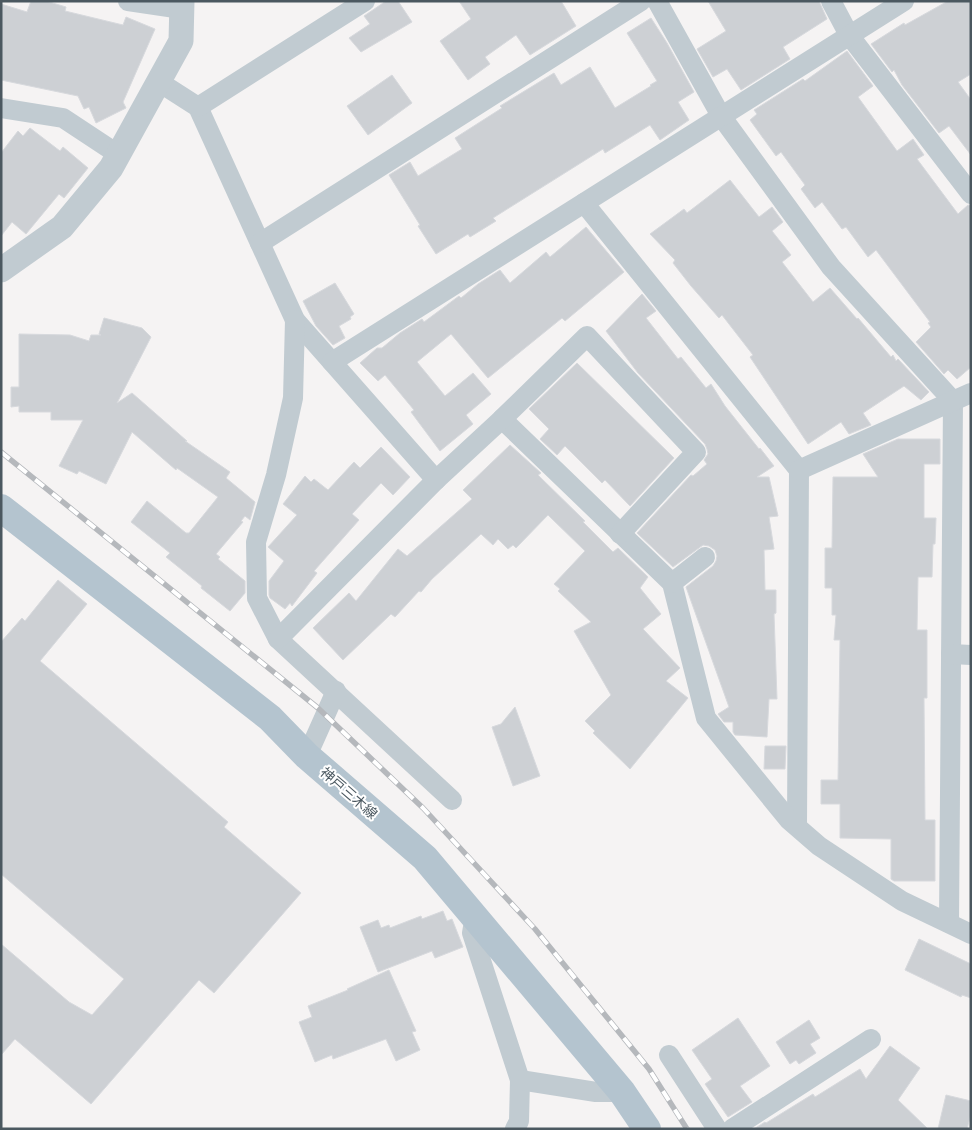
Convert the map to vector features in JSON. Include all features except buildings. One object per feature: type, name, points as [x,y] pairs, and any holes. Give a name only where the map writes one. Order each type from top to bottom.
[{"type":"main road","name":"神戸三木線","points":[[1,508],[270,718],[307,756],[424,858],[622,1092],[647,1129]]},
{"type":"street","points":[[1,270],[62,227],[111,168],[181,41],[182,5],[128,1]]},
{"type":"street","points":[[198,107],[366,1]]},
{"type":"street","points":[[260,243],[641,1]]},
{"type":"street","points":[[657,1],[721,116],[831,267],[962,397],[961,654],[949,923]]},
{"type":"street","points":[[831,1],[849,35],[971,194]]},
{"type":"street","points":[[332,362],[904,1]]},
{"type":"street","points":[[158,82],[198,107],[295,320],[436,480]]},
{"type":"street","points":[[2,110],[63,118],[119,155]]},
{"type":"street","points":[[584,203],[799,470],[797,825]]},
{"type":"street","points":[[295,320],[293,398],[276,476],[256,542],[257,598],[278,639],[452,800]]},
{"type":"street","points":[[278,639],[436,480],[587,336],[696,452],[620,534]]},
{"type":"street","points":[[799,470],[962,397]]},
{"type":"street","points":[[502,419],[672,583],[706,718],[789,820],[819,846],[902,901],[971,934]]},
{"type":"street","points":[[672,583],[705,557]]},
{"type":"street","points":[[307,756],[336,691]]},
{"type":"street","points":[[475,916],[472,933],[520,1080],[519,1121],[516,1129]]},
{"type":"street","points":[[732,1129],[871,1039]]},
{"type":"street","points":[[670,1055],[717,1129]]},
{"type":"street","points":[[520,1080],[596,1092],[622,1092]]},
{"type":"railway","points":[[1,452],[318,708],[423,808],[535,929],[649,1069],[687,1129]]}]
